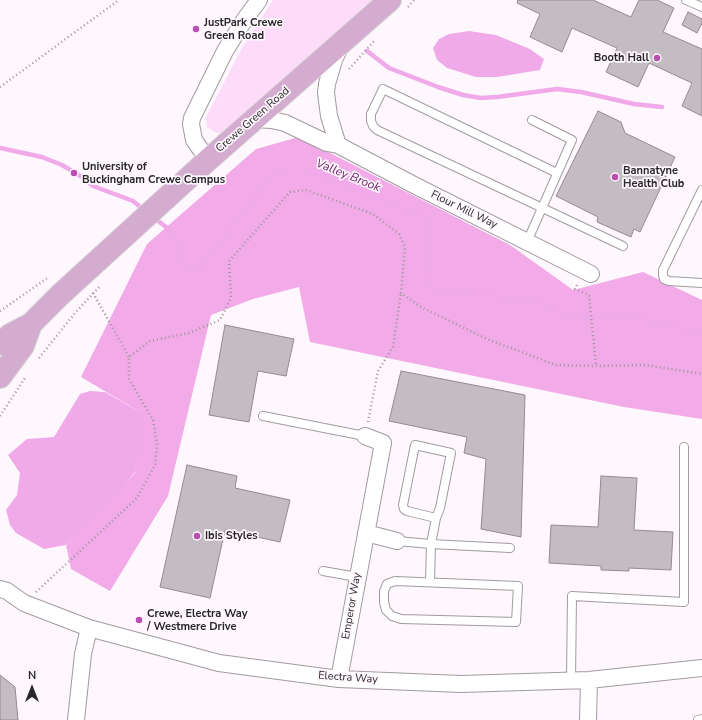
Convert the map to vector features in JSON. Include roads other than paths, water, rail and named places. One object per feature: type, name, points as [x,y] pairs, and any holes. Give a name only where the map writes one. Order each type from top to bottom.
[{"type":"main road","name":"Crewe Green Road","points":[[0,344],[10,335],[31,324],[43,311],[208,160],[390,0]]},
{"type":"main road","name":"Crewe Green Road","points":[[0,378],[23,346],[31,324]]},
{"type":"street","points":[[208,160],[194,140],[191,124],[192,118],[225,51],[259,0]]},
{"type":"street","points":[[338,145],[329,116],[326,93],[334,60],[344,39]]},
{"type":"street","name":"Flour Mill Way","points":[[254,119],[272,120],[285,123],[327,143],[338,145],[414,185],[586,271]]},
{"type":"street","name":"Emperor Way","points":[[339,679],[383,444],[365,436]]},
{"type":"street","points":[[366,533],[398,541]]},
{"type":"street","name":"Electra Way","points":[[2,587],[24,603],[89,628],[219,663],[339,679],[461,684],[571,681],[702,668]]},
{"type":"street","points":[[76,720],[83,654],[89,628]]},
{"type":"street","points":[[588,720],[589,680]]},
{"type":"lane","points":[[686,0],[702,8]]},
{"type":"lane","points":[[558,173],[383,89],[371,114],[371,121],[377,130],[623,246]]},
{"type":"lane","points":[[527,242],[572,140],[532,120]]},
{"type":"lane","points":[[702,190],[663,270],[663,275],[664,279],[669,281],[702,283]]},
{"type":"lane","points":[[263,416],[365,436]]},
{"type":"lane","points":[[430,582],[431,544],[451,453],[415,445],[402,505],[404,509],[408,511],[436,518]]},
{"type":"lane","points":[[571,681],[572,596],[684,602],[684,447]]},
{"type":"lane","points":[[398,541],[510,548]]},
{"type":"lane","points":[[323,571],[358,577]]},
{"type":"lane","points":[[395,581],[430,582],[518,586],[516,622],[401,619],[392,616],[386,610],[384,591],[388,584],[395,581]]},
{"type":"lane","points":[[698,720],[702,719]]},
{"type":"waterway","points":[[367,51],[389,68],[463,95],[481,98],[497,97],[557,89],[581,92],[634,104],[662,107]]},
{"type":"waterway","name":"Valley Brook","points":[[0,148],[42,157],[62,165],[84,178],[93,186],[133,201],[144,210]]},
{"type":"waterway","name":"Valley Brook","points":[[153,217],[166,227],[176,239],[184,265],[190,268],[197,268],[204,264],[273,173],[283,169],[303,168],[424,217],[428,224],[430,235],[424,277],[426,284],[443,293],[526,299],[537,302],[572,319],[623,315],[702,333]]},
{"type":"place","name":"JustPark Crewe Green Road","points":[[196,29]]},
{"type":"place","name":"Booth Hall","points":[[657,58]]},
{"type":"place","name":"University of Buckingham Crewe Campus","points":[[74,173]]},
{"type":"place","name":"Bannatyne Health Club","points":[[615,177]]},
{"type":"place","name":"Ibis Styles","points":[[197,536]]},
{"type":"place","name":"Crewe, Electra Way / Westmere Drive","points":[[139,620]]}]
